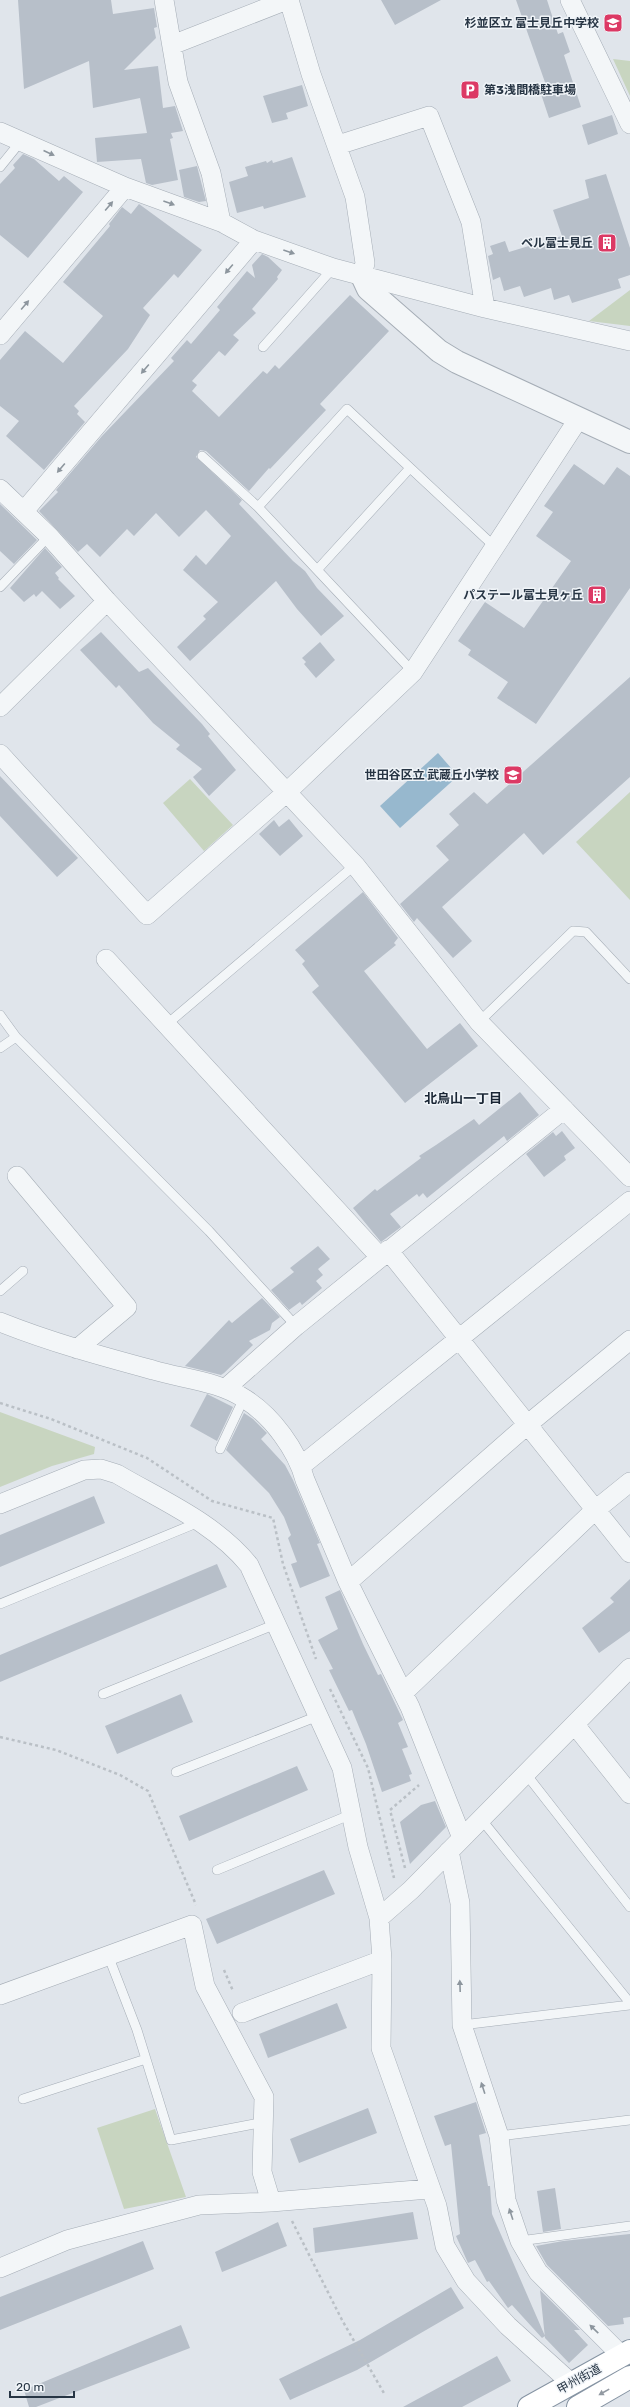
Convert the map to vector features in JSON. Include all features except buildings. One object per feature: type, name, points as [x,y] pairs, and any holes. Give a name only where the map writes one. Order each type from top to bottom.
[{"type":"highway","name":"甲州街道","points":[[529,2407],[626,2353]]},
{"type":"highway","name":"甲州街道","points":[[578,2407],[630,2377]]},
{"type":"street","points":[[164,0],[178,82],[211,173],[221,222]]},
{"type":"street","points":[[172,45],[288,0],[311,74],[338,145],[355,197],[365,263],[362,276],[368,289],[439,351],[457,362],[630,442]]},
{"type":"street","points":[[570,0],[630,124]]},
{"type":"street","points":[[338,145],[429,116],[470,222],[485,308]]},
{"type":"street","points":[[0,132],[126,187],[221,222],[254,240],[333,268],[485,308],[630,341]]},
{"type":"street","points":[[0,335],[126,187]]},
{"type":"street","points":[[24,511],[254,240]]},
{"type":"street","points":[[0,754],[147,915],[287,792],[413,672],[579,418]]},
{"type":"street","points":[[0,489],[49,536],[107,601],[355,865],[479,1022],[630,1177]]},
{"type":"street","points":[[0,707],[107,601]]},
{"type":"street","points":[[106,960],[384,1254],[457,1339],[630,1553]]},
{"type":"street","points":[[226,1388],[296,1326],[564,1109]]},
{"type":"street","points":[[17,1176],[127,1307],[77,1349]]},
{"type":"street","points":[[301,1466],[630,1201]]},
{"type":"street","points":[[0,1322],[41,1338],[77,1349],[226,1388],[259,1408],[278,1430],[301,1466],[305,1480],[348,1582],[404,1692],[462,1838]]},
{"type":"street","points":[[348,1582],[527,1425],[630,1340]]},
{"type":"street","points":[[0,1504],[84,1470],[101,1469],[117,1474],[199,1522],[234,1547],[249,1565],[342,1768],[358,1847],[379,1918],[382,1960],[381,2048],[437,2206],[445,2246],[466,2281],[508,2326],[571,2383]]},
{"type":"street","points":[[404,1692],[594,1510],[630,1482]]},
{"type":"street","points":[[379,1918],[411,1890],[575,1725],[628,1674]]},
{"type":"street","points":[[575,1725],[630,1794]]},
{"type":"street","points":[[449,1851],[460,1903],[462,2025],[499,2136],[506,2200],[520,2241],[538,2272],[626,2353]]},
{"type":"street","points":[[0,1995],[192,1925],[205,1986],[264,2097],[262,2172],[271,2202]]},
{"type":"street","points":[[242,2013],[382,1960]]},
{"type":"street","points":[[0,2268],[67,2240],[199,2205],[271,2202],[430,2189]]},
{"type":"lane","points":[[0,167],[21,141]]},
{"type":"lane","points":[[263,347],[333,268]]},
{"type":"lane","points":[[258,507],[347,409],[495,547]]},
{"type":"lane","points":[[202,456],[258,507],[318,569],[413,672]]},
{"type":"lane","points":[[318,569],[410,468]]},
{"type":"lane","points":[[0,587],[49,536]]},
{"type":"lane","points":[[166,1025],[355,865]]},
{"type":"lane","points":[[479,1022],[573,931],[586,932],[630,979]]},
{"type":"lane","points":[[0,1015],[16,1037],[209,1231],[296,1326]]},
{"type":"lane","points":[[0,1048],[16,1037]]},
{"type":"lane","points":[[0,1291],[23,1271]]},
{"type":"lane","points":[[220,1449],[244,1398]]},
{"type":"lane","points":[[0,1604],[199,1522]]},
{"type":"lane","points":[[103,1694],[276,1624]]},
{"type":"lane","points":[[176,1772],[318,1716]]},
{"type":"lane","points":[[526,1774],[630,1907]]},
{"type":"lane","points":[[217,1870],[352,1814]]},
{"type":"lane","points":[[481,1819],[630,2004]]},
{"type":"lane","points":[[108,1955],[138,2030],[171,2140],[264,2122]]},
{"type":"lane","points":[[462,2025],[630,2004]]},
{"type":"lane","points":[[23,2099],[146,2059]]},
{"type":"lane","points":[[499,2136],[630,2120]]},
{"type":"lane","points":[[520,2241],[630,2226]]},
{"type":"path","points":[[411,1890],[390,1810],[436,1770]]},
{"type":"green space","points":[[613,59],[630,61],[630,96]]},
{"type":"green space","points":[[630,290],[630,326],[589,321]]},
{"type":"green space","points":[[190,779],[233,825],[204,851],[163,803]]},
{"type":"green space","points":[[630,792],[630,900],[576,842]]},
{"type":"green space","points":[[0,1412],[95,1447],[94,1454],[52,1466],[0,1487]]},
{"type":"green space","points":[[155,2109],[186,2197],[124,2209],[97,2128]]},
{"type":"water","points":[[438,753],[458,776],[400,828],[380,806]]},
{"type":"place","name":"杉並区立 富士見丘中学校","points":[[613,23]]},
{"type":"place","name":"第3浅間橋駐車場","points":[[470,90]]},
{"type":"place","name":"ベル富士見丘","points":[[607,243]]},
{"type":"place","name":"パステール富士見ヶ丘","points":[[597,595]]},
{"type":"place","name":"世田谷区立 武蔵丘小学校","points":[[513,775]]},
{"type":"district","name":"北烏山一丁目","points":[[463,1098]]}]
